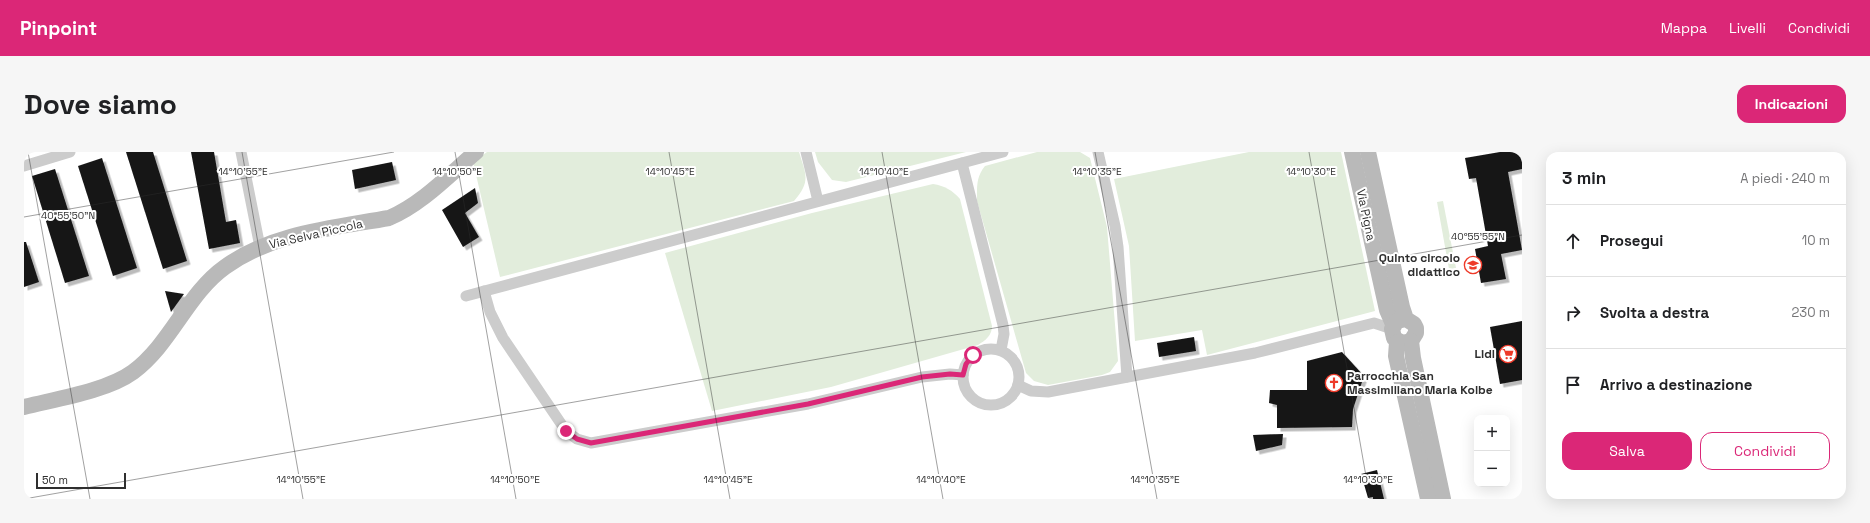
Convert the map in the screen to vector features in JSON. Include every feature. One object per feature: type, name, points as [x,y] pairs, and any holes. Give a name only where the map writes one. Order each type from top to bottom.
[{"type":"main road","name":"Via Selva Piccola","points":[[24,407],[121,380],[134,371],[155,350],[213,276],[234,261],[273,241],[389,218],[399,214],[415,204],[476,152]]},
{"type":"main road","name":"Via Pigna","points":[[1352,152],[1386,310],[1400,331],[1396,356],[1428,499]]},
{"type":"main road","points":[[1368,152],[1402,307],[1400,331],[1413,358],[1443,499]]},
{"type":"street","points":[[24,166],[70,152]]},
{"type":"street","points":[[241,152],[260,248]]},
{"type":"street","points":[[806,152],[818,201]]},
{"type":"street","points":[[466,296],[1003,152]]},
{"type":"street","points":[[1098,152],[1115,226],[1118,247],[1127,377]]},
{"type":"street","points":[[962,163],[1003,325],[1004,334],[1001,350]]},
{"type":"street","points":[[484,291],[490,312],[503,338],[566,431],[577,439],[591,443],[808,404],[922,377],[950,374],[963,375]]},
{"type":"street","points":[[1018,385],[1031,391],[1048,392],[1255,353],[1374,323],[1400,331]]},
{"type":"street","points":[[991,349],[1001,350],[1011,357],[1017,365],[1019,375],[1018,385],[1013,394],[1005,401],[993,405],[986,404],[976,400],[968,392],[963,375],[969,360],[978,352],[991,349]]},
{"type":"green space","points":[[487,152],[799,152],[806,178],[803,188],[794,201],[500,277],[473,162]]},
{"type":"green space","points":[[815,152],[966,152],[846,182],[832,180],[818,162]]},
{"type":"green space","points":[[1037,152],[1080,152],[1090,158],[1107,227],[1118,361],[1110,372],[1102,375],[1048,385],[1034,381],[1026,373],[977,201],[977,187],[979,178],[985,166]]},
{"type":"green space","points":[[1249,152],[1341,152],[1375,311],[1207,355],[1202,330],[1135,341],[1129,246],[1114,179]]},
{"type":"green space","points":[[933,184],[948,189],[960,199],[992,326],[990,335],[978,345],[831,387],[712,411],[665,253],[812,213]]},
{"type":"green space","points":[[1443,201],[1456,268],[1449,269],[1437,202]]},
{"type":"building","points":[[126,152],[153,152],[187,261],[163,269]]},
{"type":"building","points":[[191,152],[214,152],[226,222],[236,220],[240,243],[209,249]]},
{"type":"building","points":[[1500,152],[1522,152],[1522,169],[1508,172],[1522,250],[1501,254],[1506,279],[1481,283],[1475,249],[1488,246],[1476,178],[1469,179],[1465,158]]},
{"type":"building","points":[[102,158],[137,268],[113,276],[78,166]]},
{"type":"building","points":[[392,162],[396,180],[355,189],[352,170]]},
{"type":"building","points":[[55,169],[89,276],[65,283],[32,176]]},
{"type":"building","points":[[475,188],[478,203],[465,213],[479,237],[463,247],[442,210]]},
{"type":"building","points":[[24,242],[26,242],[39,282],[24,287]]},
{"type":"building","points":[[165,291],[184,294],[171,312]]},
{"type":"building","name":"Lidl","points":[[1522,321],[1522,380],[1500,384],[1490,327]]},
{"type":"building","points":[[1194,337],[1196,351],[1159,357],[1157,343]]},
{"type":"building","name":"Parrocchia San Massimiliano Maria Kolbe","points":[[1342,352],[1364,376],[1353,409],[1352,427],[1277,428],[1277,405],[1269,403],[1270,390],[1307,390],[1307,361]]},
{"type":"building","points":[[1283,434],[1282,445],[1256,451],[1253,435]]},
{"type":"building","points":[[1377,470],[1384,499],[1373,499],[1373,497],[1368,498],[1361,474]]},
{"type":"place","name":"Quinto circolo didattico","points":[[1473,265]]},
{"type":"place","name":"Lidl","points":[[1508,354]]},
{"type":"place","name":"Parrocchia San Massimiliano Maria Kolbe","points":[[1334,383]]},
{"type":"route","points":[[566,431],[577,439],[591,443],[808,404],[922,377],[950,374],[963,375],[966,364],[973,355]]}]
